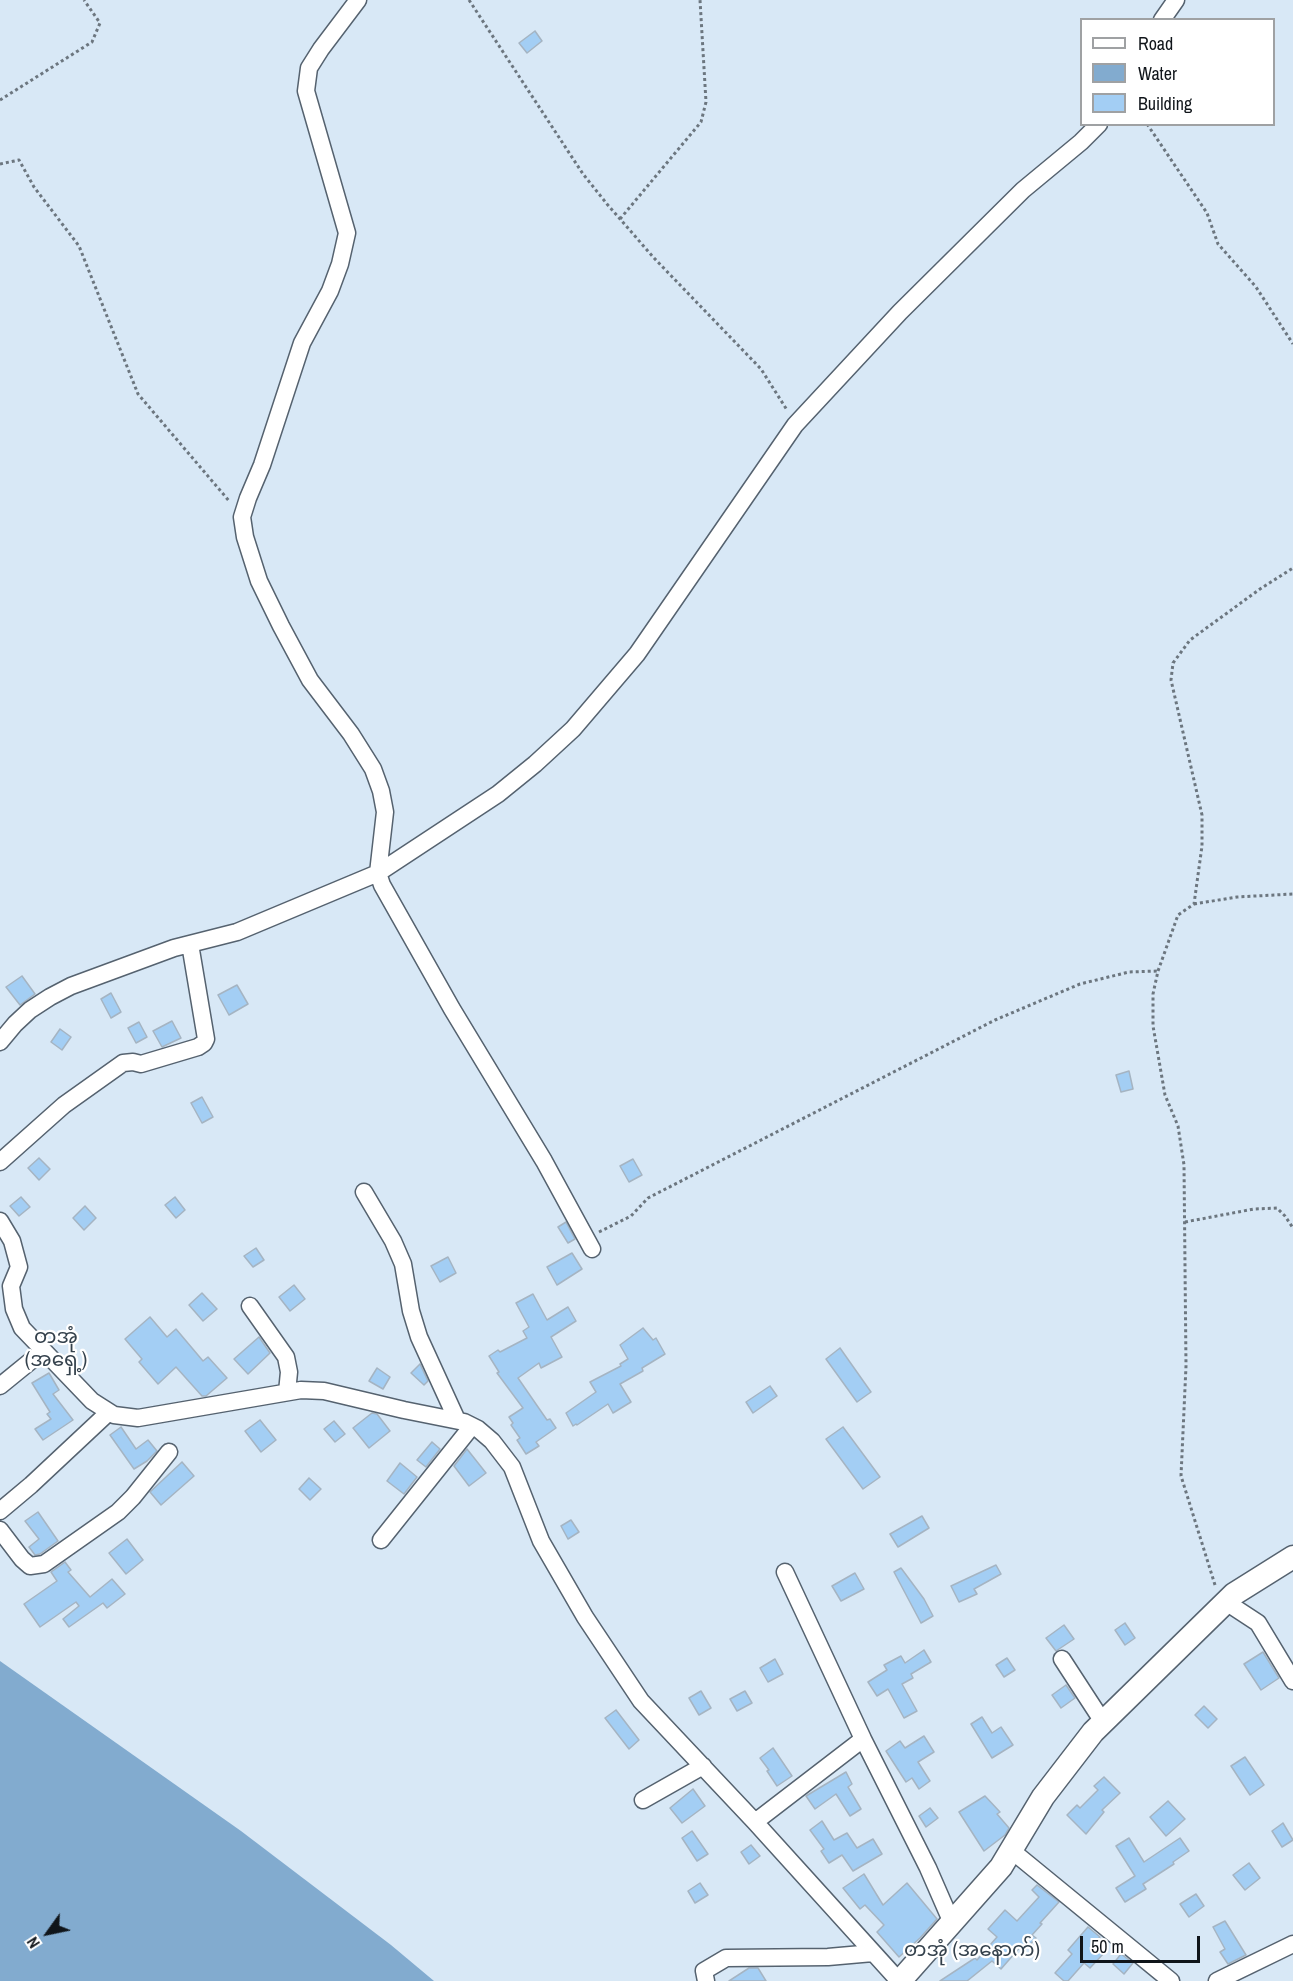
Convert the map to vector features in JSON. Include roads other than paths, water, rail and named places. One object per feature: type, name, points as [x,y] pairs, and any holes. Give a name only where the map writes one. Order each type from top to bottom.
[{"type":"street","points":[[358,0],[309,68],[306,91],[347,233],[340,264],[330,291],[302,343],[243,517],[245,537],[259,581],[310,680],[351,734],[373,770],[381,791],[385,812],[378,873],[390,899],[452,1009],[539,1151],[589,1243]]},
{"type":"street","points":[[1163,18],[1176,0]]},
{"type":"street","points":[[0,1042],[15,1024],[50,997],[71,986],[190,944],[237,932],[378,873],[498,794],[573,729],[637,654],[795,425],[900,312],[1023,190],[1082,142],[1097,126]]},
{"type":"street","points":[[0,1162],[63,1105],[123,1063],[141,1064],[198,1047],[204,1043],[206,1039],[190,944]]},
{"type":"street","points":[[364,1192],[393,1241],[403,1264],[411,1311],[419,1337],[464,1423]]},
{"type":"street","points":[[0,1221],[12,1241],[19,1267],[11,1286],[14,1309],[22,1328],[92,1401],[114,1415],[138,1418],[287,1392],[324,1391],[464,1423],[492,1441],[512,1467],[541,1541],[585,1617],[641,1701],[900,1981],[1001,1867],[1043,1797],[1103,1722],[1234,1594],[1293,1557]]},
{"type":"street","points":[[250,1306],[286,1357],[289,1372],[287,1392]]},
{"type":"street","points":[[0,1386],[43,1351]]},
{"type":"street","points":[[0,1511],[32,1485],[109,1412]]},
{"type":"street","points":[[381,1540],[464,1423]]},
{"type":"street","points":[[0,1530],[30,1566],[44,1564],[118,1512],[169,1452]]},
{"type":"street","points":[[785,1572],[863,1739],[928,1868],[952,1923]]},
{"type":"street","points":[[1226,1602],[1258,1623],[1293,1681]]},
{"type":"street","points":[[1062,1659],[1103,1722]]},
{"type":"street","points":[[755,1822],[863,1739]]},
{"type":"street","points":[[643,1800],[703,1766]]},
{"type":"street","points":[[1011,1850],[1171,1981]]},
{"type":"street","points":[[1217,1981],[1293,1944]]},
{"type":"street","points":[[706,1981],[704,1971],[726,1958],[828,1957],[873,1953]]},
{"type":"water","points":[[0,1661],[241,1831],[391,1945],[434,1981],[0,1981]]},
{"type":"district","name":"တအုံ (အရှေ့)","points":[[56,1350]]},
{"type":"district","name":"တအုံ (အနောက်)","points":[[972,1951]]}]
